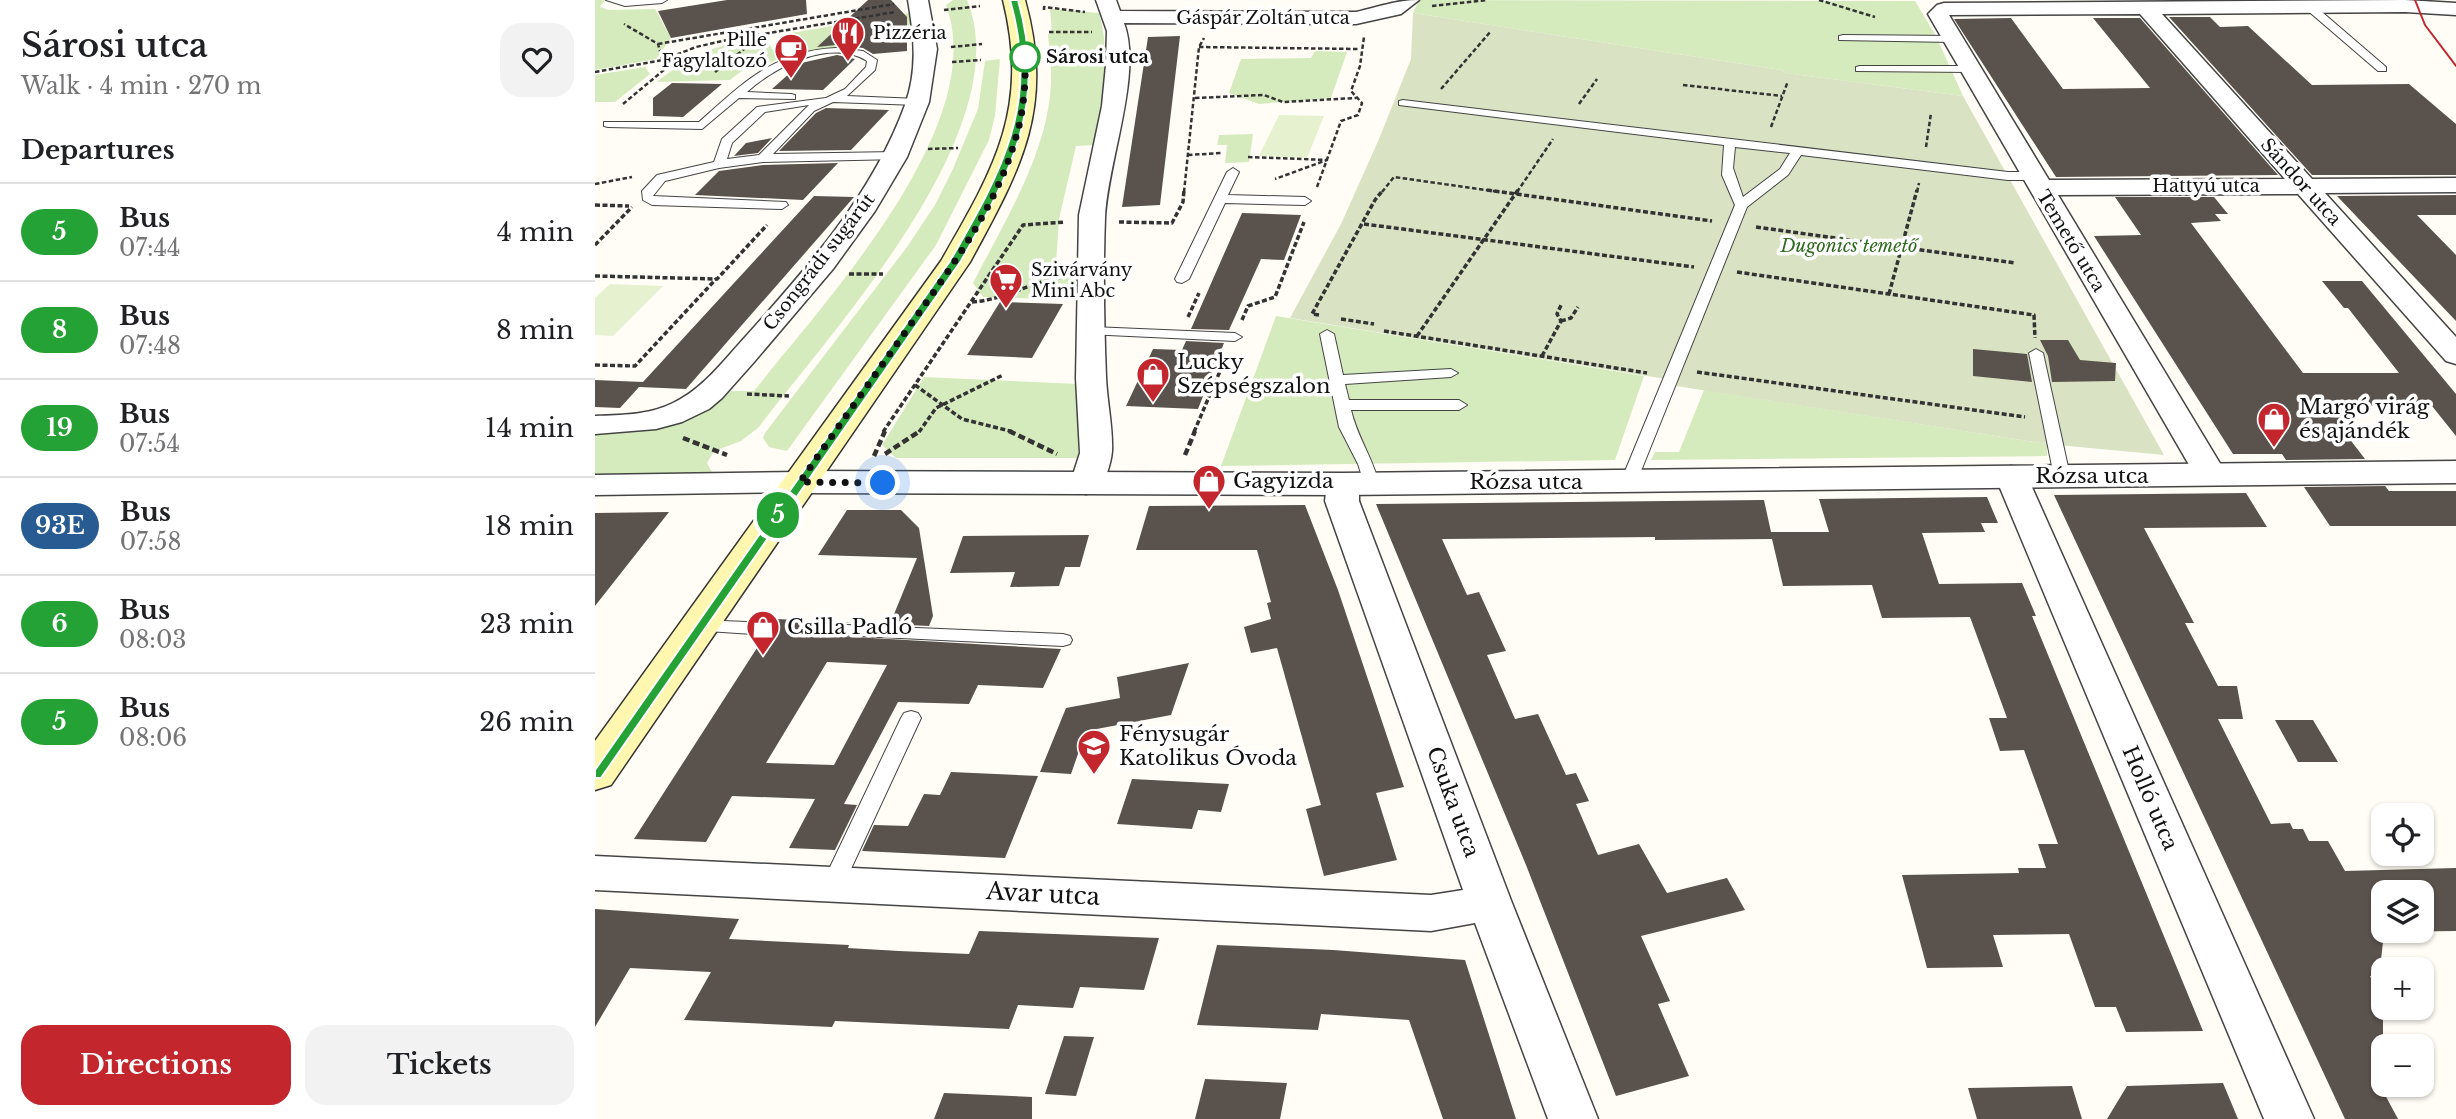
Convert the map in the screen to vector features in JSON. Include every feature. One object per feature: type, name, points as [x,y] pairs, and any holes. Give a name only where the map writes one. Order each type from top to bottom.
[{"type":"main road","points":[[595,774],[955,261],[1007,167],[1017,136],[1026,80],[1023,31],[997,3]]},
{"type":"street","points":[[1938,4],[2243,4],[2311,8],[2343,4],[2456,9]]},
{"type":"street","name":"Temető utca","points":[[1938,4],[1938,14],[1982,93],[2211,475]]},
{"type":"street","name":"Gáspár Zoltán utca","points":[[1112,14],[1213,18],[1282,9],[1366,17],[1401,5]]},
{"type":"street","name":"Sándor utca","points":[[2150,5],[2305,186],[2456,355]]},
{"type":"street","name":"Csongrádi sugárút","points":[[595,425],[627,425],[653,421],[692,408],[711,392],[818,269],[883,181],[918,102],[927,64],[914,6]]},
{"type":"street","points":[[1077,472],[1095,453],[1091,378],[1092,221],[1114,103],[1112,14]]},
{"type":"street","name":"Hattyú utca","points":[[2036,182],[2456,185]]},
{"type":"street","name":"Rózsa utca","points":[[595,485],[800,482],[1077,472],[1357,484],[2456,472]]},
{"type":"street","name":"Holló utca","points":[[2011,476],[2289,1119]]},
{"type":"street","name":"Csuka utca","points":[[1357,484],[1342,501],[1573,1119]]},
{"type":"street","name":"Avar utca","points":[[595,873],[1430,913],[1490,902]]},
{"type":"lane","points":[[611,0],[625,3],[662,0]]},
{"type":"lane","points":[[2311,8],[2382,69]]},
{"type":"lane","points":[[1843,38],[1952,39]]},
{"type":"lane","points":[[608,124],[702,126],[778,62],[797,55],[831,50],[849,51],[871,60],[871,68],[849,91],[810,109],[763,158]]},
{"type":"lane","points":[[1860,69],[1971,69]]},
{"type":"lane","points":[[738,95],[918,102]]},
{"type":"lane","points":[[719,164],[726,142],[761,109],[829,99]]},
{"type":"lane","points":[[1403,103],[2036,182]]},
{"type":"lane","points":[[1730,143],[1725,162],[1728,178],[1741,205]]},
{"type":"lane","points":[[1629,481],[1741,205],[1784,172],[1794,160],[1796,151]]},
{"type":"lane","points":[[782,205],[652,201],[647,197],[648,191],[661,178],[719,164],[763,158],[896,156]]},
{"type":"lane","points":[[1182,279],[1233,172]]},
{"type":"lane","points":[[1220,199],[1306,207]]},
{"type":"lane","points":[[1092,331],[1235,337]]},
{"type":"lane","points":[[1327,334],[1347,427],[1366,464],[1357,484]]},
{"type":"lane","points":[[2036,353],[2062,476]]},
{"type":"lane","points":[[1337,380],[1451,373]]},
{"type":"lane","points":[[1342,405],[1459,405]]},
{"type":"lane","points":[[699,626],[769,629]]},
{"type":"lane","points":[[846,631],[1063,640]]},
{"type":"lane","points":[[833,884],[911,718]]},
{"type":"path","points":[[1401,5],[1487,0]]},
{"type":"path","points":[[617,21],[658,44],[914,6],[997,3]]},
{"type":"path","points":[[595,72],[663,60],[696,47],[914,6]]},
{"type":"path","points":[[1044,7],[1084,12],[1112,14],[1049,33],[1044,7]]},
{"type":"path","points":[[1316,191],[1341,121],[1358,116],[1362,103],[1350,90],[1360,66],[1360,49],[1367,29],[1366,17]]},
{"type":"path","points":[[1003,375],[936,408],[917,435],[872,462],[881,436],[1023,225],[1092,221],[1172,223],[1183,202],[1199,47],[1213,18]]},
{"type":"path","points":[[1434,106],[1443,86],[1492,31]]},
{"type":"path","points":[[715,72],[762,34]]},
{"type":"path","points":[[619,108],[665,69],[658,44]]},
{"type":"path","points":[[1199,47],[1360,49]]},
{"type":"path","points":[[674,56],[778,62]]},
{"type":"path","points":[[1417,336],[1597,79]]},
{"type":"path","points":[[1763,147],[1788,81]]},
{"type":"path","points":[[1683,85],[1782,96]]},
{"type":"path","points":[[1194,98],[1264,95],[1283,102],[1357,98]]},
{"type":"path","points":[[1889,294],[1923,166],[1931,113]]},
{"type":"path","points":[[1188,155],[1227,153]]},
{"type":"path","points":[[1239,155],[1327,160]]},
{"type":"path","points":[[1220,199],[1327,160]]},
{"type":"path","points":[[1325,316],[1312,314],[1375,200],[1394,177],[2015,263]]},
{"type":"path","points":[[595,245],[633,206],[647,197]]},
{"type":"path","points":[[595,365],[635,366],[780,211],[782,205]]},
{"type":"path","points":[[1183,459],[1248,306],[1275,297],[1306,207]]},
{"type":"path","points":[[595,276],[717,279]]},
{"type":"path","points":[[971,302],[990,302],[1052,278],[1093,276]]},
{"type":"path","points":[[1180,334],[1201,290]]},
{"type":"path","points":[[1561,321],[1557,314],[1562,303]]},
{"type":"path","points":[[1542,356],[1561,321],[1571,318],[1578,307]]},
{"type":"path","points":[[1337,318],[1374,324]]},
{"type":"path","points":[[1384,331],[1542,356],[2048,419]]},
{"type":"path","points":[[915,385],[962,419],[1011,431],[1077,472]]},
{"type":"path","points":[[653,421],[693,444],[730,456]]},
{"type":"green space","points":[[595,0],[605,0],[600,7],[609,10],[655,9],[671,38],[656,59],[595,70]]},
{"type":"green space","points":[[953,0],[967,0],[976,51],[967,107],[943,166],[910,226],[829,339],[758,428],[741,441],[714,451],[707,463],[713,474],[595,475],[595,431],[642,431],[679,424],[731,391],[754,391],[857,261],[893,210],[923,156],[945,103],[954,52],[946,5]]},
{"type":"green space","points":[[1419,0],[1915,1],[1936,36],[1963,96],[1785,73],[1782,70],[1413,13]]},
{"type":"green space","points":[[1050,9],[1099,13],[1105,46],[1104,79],[1095,145],[1076,146],[1059,219],[1056,264],[1079,263],[1079,300],[983,297],[973,283],[1025,182],[1044,127],[1050,100]]},
{"type":"green space","points":[[910,13],[913,38],[886,42],[843,34],[839,47],[788,54],[780,39],[792,37],[791,33]]},
{"type":"green space","name":"Dugonics temető","points":[[1413,13],[1782,70],[1785,73],[1963,96],[2164,455],[2047,444],[1676,386],[1678,381],[1290,318],[1341,224],[1379,139],[1411,59]]},
{"type":"green space","points":[[766,38],[778,59],[767,64],[752,63],[730,80],[657,82],[685,62],[708,51]]},
{"type":"green space","points":[[1315,51],[1347,52],[1331,98],[1259,104],[1229,93],[1241,59],[1311,58]]},
{"type":"green space","points":[[1000,59],[995,116],[989,140],[936,245],[787,451],[769,447],[763,438],[765,433],[907,247],[935,205],[978,109],[985,61]]},
{"type":"green space","points":[[645,67],[650,74],[615,102],[595,102],[595,75]]},
{"type":"green space","points":[[1279,115],[1324,116],[1307,158],[1259,156]]},
{"type":"green space","points":[[1253,134],[1249,162],[1225,163],[1227,145],[1217,145],[1219,135]]},
{"type":"green space","points":[[610,284],[663,286],[613,336],[595,335],[595,298]]},
{"type":"green space","points":[[1276,316],[1644,376],[1615,460],[1221,466]]},
{"type":"green space","points":[[924,377],[1079,384],[1078,458],[896,458],[882,445]]},
{"type":"green space","points":[[1704,390],[2047,444],[2047,456],[1651,460],[1655,452],[1679,452]]},
{"type":"building","points":[[727,0],[806,0],[807,14],[671,38],[658,11]]},
{"type":"building","points":[[868,0],[891,0],[907,17],[907,51],[873,54],[863,48],[836,45],[817,47]]},
{"type":"building","points":[[2169,17],[2210,17],[2220,27],[2248,26],[2312,85],[2409,84],[2456,124],[2456,175],[2312,175]]},
{"type":"building","points":[[2011,18],[2063,89],[2150,88],[2093,18],[2140,18],[2278,175],[2056,177],[1954,19]]},
{"type":"building","points":[[1180,36],[1160,205],[1122,207],[1148,37]]},
{"type":"building","points":[[837,55],[855,59],[823,90],[772,89],[801,63]]},
{"type":"building","points":[[672,83],[722,84],[683,117],[653,116],[653,98]]},
{"type":"building","points":[[826,108],[889,110],[851,150],[779,151],[816,113]]},
{"type":"building","points":[[772,138],[758,153],[734,156],[746,143]]},
{"type":"building","points":[[838,163],[803,200],[695,195],[719,171],[763,165]]},
{"type":"building","points":[[2456,195],[2456,215],[2417,215],[2456,255],[2456,321],[2337,196]]},
{"type":"building","points":[[814,196],[854,197],[686,389],[639,387],[620,408],[595,407],[595,380],[643,382]]},
{"type":"building","points":[[2115,197],[2214,197],[2228,214],[2215,214],[2221,221],[2191,223],[2303,373],[2399,373],[2348,308],[2344,308],[2322,281],[2362,281],[2456,394],[2456,436],[2432,406],[2343,406],[2348,414],[2337,414],[2351,432],[2345,433],[2365,459],[2286,460],[2282,454],[2233,454],[2094,236],[2141,235]]},
{"type":"building","points":[[1242,213],[1301,215],[1284,260],[1261,259],[1229,330],[1191,329]]},
{"type":"building","points":[[1000,302],[1063,304],[1032,358],[967,355]]},
{"type":"building","points":[[2040,340],[2068,340],[2080,360],[2116,363],[2115,381],[2052,382],[2048,356]]},
{"type":"building","points":[[1186,341],[1224,343],[1198,409],[1126,406],[1153,349],[1182,350]]},
{"type":"building","points":[[1973,349],[2027,354],[2032,382],[1973,376]]},
{"type":"building","points":[[2385,486],[2389,491],[2456,491],[2456,526],[2330,526],[2304,487]]},
{"type":"building","points":[[2246,493],[2267,527],[2144,528],[2194,623],[2185,623],[2218,686],[2237,686],[2243,719],[2218,719],[2271,824],[2290,823],[2293,829],[2303,829],[2309,841],[2328,841],[2345,871],[2456,868],[2456,931],[2434,931],[2434,880],[2371,880],[2371,943],[2383,943],[2381,957],[2371,957],[2371,1020],[2383,1020],[2383,1034],[2371,1034],[2371,1097],[2386,1097],[2398,1119],[2345,1119],[2054,495]]},
{"type":"building","points":[[1987,497],[1998,523],[1981,523],[1985,532],[1922,533],[1939,584],[2022,583],[2036,616],[2032,616],[2203,1031],[2126,1032],[2116,1007],[2095,1007],[2069,934],[1993,935],[2003,967],[1927,968],[1902,875],[2019,873],[2018,868],[2046,868],[2038,844],[2058,844],[2024,750],[2000,751],[1989,718],[2007,718],[1970,617],[1882,618],[1872,585],[1783,586],[1772,539],[1442,539],[1467,595],[1479,592],[1506,651],[1487,655],[1515,719],[1538,714],[1566,775],[1576,773],[1589,801],[1576,804],[1598,855],[1639,844],[1667,893],[1727,878],[1745,910],[1641,936],[1670,1001],[1658,1004],[1689,1076],[1616,1096],[1526,865],[1376,504],[1764,500],[1771,532],[1829,532],[1819,499]]},
{"type":"building","points":[[1305,505],[1338,590],[1404,787],[1376,793],[1397,860],[1324,876],[1306,809],[1321,805],[1277,648],[1251,653],[1244,627],[1271,619],[1267,603],[1271,602],[1257,550],[1136,550],[1149,506]]},
{"type":"building","points":[[847,510],[901,510],[919,528],[933,616],[929,626],[862,623],[890,624],[917,558],[818,555]]},
{"type":"building","points":[[669,512],[595,606],[595,513]]},
{"type":"building","points":[[1089,535],[1080,567],[1065,567],[1059,586],[1010,587],[1015,572],[950,573],[963,536]]},
{"type":"building","points":[[776,619],[846,622],[834,630],[837,636],[1061,649],[1043,688],[978,685],[969,704],[898,702],[844,804],[857,805],[835,850],[789,848],[815,799],[732,796],[706,842],[634,839],[764,637],[770,637],[780,630],[773,623]],"holes":[[[827,662],[887,665],[834,765],[766,763]]]},
{"type":"building","points":[[1189,663],[1171,715],[1086,731],[1071,774],[1040,772],[1066,708],[1120,698],[1117,677]]},
{"type":"building","points":[[2275,720],[2313,720],[2338,762],[2298,762]]},
{"type":"building","points":[[951,772],[1038,776],[1005,858],[862,851],[874,825],[908,826],[924,794],[940,795]]},
{"type":"building","points":[[1132,779],[1229,784],[1221,812],[1198,810],[1192,829],[1117,824]]},
{"type":"building","points":[[595,909],[739,919],[729,939],[849,945],[848,948],[899,951],[969,954],[979,931],[1159,938],[1144,990],[1080,987],[1073,1008],[1018,1005],[1009,1029],[835,1021],[832,1027],[684,1020],[711,972],[630,968],[595,1027]]},
{"type":"building","points":[[1217,945],[1465,960],[1516,1119],[1443,1119],[1409,1020],[1321,1014],[1318,1030],[1197,1025]]},
{"type":"building","points":[[1064,1036],[1094,1037],[1076,1096],[1045,1094]]},
{"type":"building","points":[[1205,1079],[1287,1083],[1280,1119],[1195,1119]]},
{"type":"building","points":[[2223,1083],[2238,1119],[2107,1119],[2127,1086]]},
{"type":"building","points":[[2072,1086],[2082,1119],[1977,1119],[1968,1088]]},
{"type":"building","points":[[944,1093],[1032,1097],[1032,1119],[934,1119]]},
{"type":"tram line","points":[[2415,0],[2425,25],[2456,66]]},
{"type":"bus line","name":"5","points":[[595,774],[955,261],[990,201],[1007,167],[1017,136],[1026,80],[1023,31],[1014,0]]},
{"type":"place","name":"Sárosi utca","points":[[1025,57]]},
{"type":"place","name":"Pizzéria","points":[[848,63]]},
{"type":"place","name":"Pille Fagylaltozó","points":[[791,80]]},
{"type":"place","name":"Szivárvány Mini Abc","points":[[1006,310]]},
{"type":"place","name":"Lucky Szépségszalon","points":[[1153,404]]},
{"type":"place","name":"Margó virág és ajándék","points":[[2274,449]]},
{"type":"place","name":"Gagyizda","points":[[1209,511]]},
{"type":"place","name":"Csilla Padló","points":[[763,657]]},
{"type":"place","name":"Fénysugár Katolikus Óvoda","points":[[1094,776]]},
{"type":"route","points":[[883,483],[800,482],[955,261],[990,201],[1007,167],[1017,136],[1026,80],[1025,53],[1025,57]]}]
